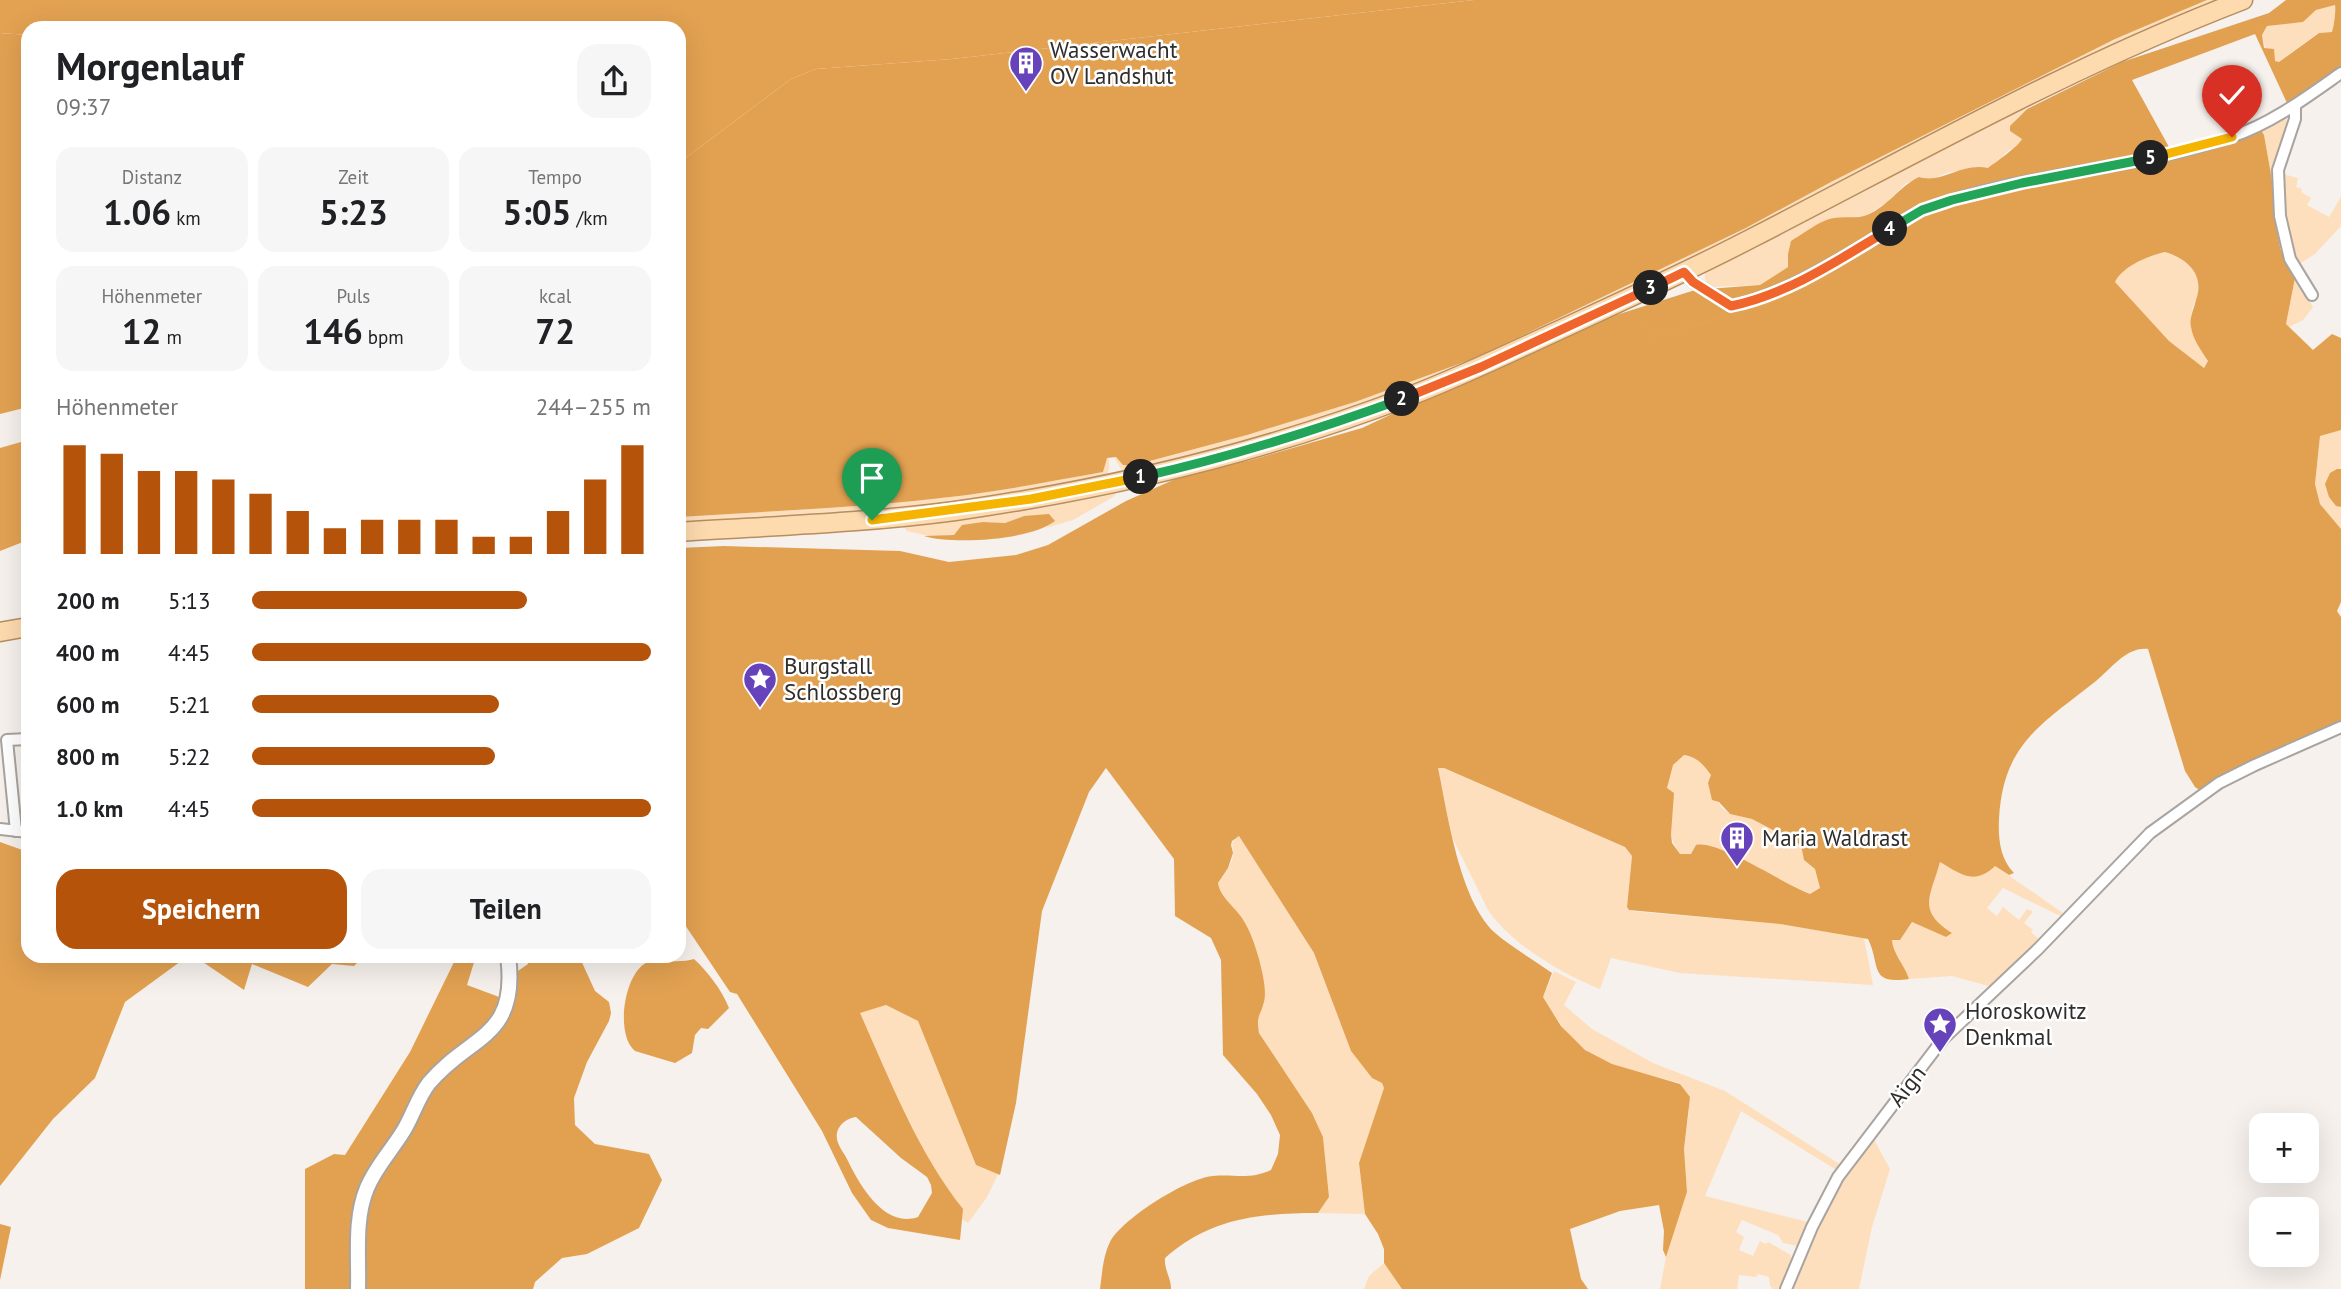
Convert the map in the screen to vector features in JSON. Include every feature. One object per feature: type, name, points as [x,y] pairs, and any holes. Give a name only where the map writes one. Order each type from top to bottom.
[{"type":"main road","points":[[686,532],[872,520],[1031,499],[1181,468],[1306,433],[1481,367],[1684,272],[2029,96],[2184,23],[2243,0]]},
{"type":"main road","points":[[0,632],[21,628]]},
{"type":"street","points":[[1684,272],[1693,282],[1731,306],[1749,302],[1809,277],[1922,210],[2022,183],[2139,160],[2232,137],[2295,106],[2341,74]]},
{"type":"street","points":[[2295,106],[2295,119],[2278,170],[2280,216],[2290,259],[2312,295]]},
{"type":"street","name":"Aign","points":[[1786,1289],[1811,1227],[1838,1177],[1943,1040],[2038,949],[2150,833],[2219,783],[2341,727]]},
{"type":"street","points":[[16,831],[7,740],[21,739]]},
{"type":"street","points":[[0,829],[21,831]]},
{"type":"street","points":[[358,1289],[360,1214],[362,1200],[373,1175],[406,1127],[429,1084],[487,1035],[498,1022],[509,986],[508,963]]},
{"type":"shaded area","points":[[0,0],[1474,0],[952,59],[816,69],[791,79],[686,158],[686,21],[21,21],[21,34],[0,33]]},
{"type":"shaded area","points":[[1474,0],[2207,0],[2115,39],[1831,182],[1746,228],[1478,357],[1355,402],[1131,466],[1123,465],[1116,457],[1107,458],[1103,472],[1027,486],[882,504],[686,517],[686,158],[791,79],[816,69],[952,59]]},
{"type":"shaded area","points":[[2207,0],[2226,0],[1480,363],[1305,427],[1131,472],[1121,469],[1114,457],[1131,466],[1247,435],[1355,402],[1478,357],[1746,228],[1831,182],[2115,39]]},
{"type":"shaded area","points":[[2286,0],[2341,0],[2341,69],[2287,103],[2255,34],[2132,80],[2169,147],[2261,130],[2272,180],[2281,251],[2295,278],[2286,324],[2313,350],[2332,334],[2341,338],[2341,430],[2320,436],[2315,484],[2320,504],[2341,529],[2341,602],[2337,611],[2341,617],[2341,721],[2238,769],[2201,791],[2195,787],[2185,771],[2148,649],[2140,649],[2126,655],[2043,724],[2017,753],[2008,771],[2002,793],[1999,826],[2003,855],[2014,873],[2009,875],[1995,866],[1974,877],[1940,862],[1930,893],[1930,909],[1941,925],[1952,933],[1946,937],[1912,922],[1900,940],[1892,940],[1894,950],[1909,979],[1896,980],[1881,976],[1868,939],[1780,924],[1629,910],[1627,907],[1632,856],[1625,847],[1444,768],[1438,768],[1451,832],[1472,899],[1494,932],[1552,973],[1543,997],[1561,1026],[1585,1050],[1612,1064],[1680,1084],[1690,1097],[1684,1149],[1687,1192],[1666,1257],[1659,1205],[1620,1211],[1570,1229],[1581,1279],[1588,1289],[1402,1289],[1384,1263],[1384,1249],[1365,1214],[1359,1163],[1384,1088],[1382,1083],[1372,1078],[1351,1051],[1314,953],[1239,836],[1232,841],[1233,853],[1228,868],[1218,883],[1219,888],[1245,923],[1259,959],[1265,992],[1258,1019],[1259,1033],[1312,1113],[1323,1137],[1329,1197],[1318,1213],[1276,1214],[1236,1220],[1200,1234],[1165,1258],[1171,1289],[1100,1289],[1110,1242],[1128,1222],[1172,1191],[1202,1178],[1249,1176],[1271,1170],[1278,1154],[1280,1135],[1257,1094],[1223,1055],[1221,960],[1211,938],[1175,916],[1174,859],[1106,768],[1089,792],[1042,911],[1016,1103],[1000,1175],[976,1165],[918,1021],[886,1005],[860,1013],[918,1139],[963,1209],[960,1240],[888,1228],[871,1220],[852,1193],[822,1131],[737,994],[730,992],[686,926],[686,548],[724,546],[900,551],[949,562],[1016,555],[1048,545],[1126,501],[1182,476],[1251,460],[1362,428],[1542,344],[1613,316],[1695,290],[1760,285],[1788,267],[1791,241],[1817,224],[1834,218],[1867,215],[1919,177],[1936,178],[1969,168],[1988,168],[2022,139],[2010,131],[2010,126],[2027,109],[2122,62],[2269,13]],"holes":[[[2335,5],[2332,32],[2319,33],[2279,62],[2275,61],[2274,49],[2264,48],[2262,35],[2267,26],[2303,22],[2316,10]],[[2165,252],[2181,259],[2196,276],[2198,291],[2191,324],[2195,341],[2208,361],[2204,368],[2169,341],[2115,282],[2130,267]],[[1684,755],[1696,759],[1711,775],[1708,783],[1712,800],[1719,802],[1730,814],[1752,819],[1801,845],[1804,860],[1815,869],[1820,888],[1810,894],[1735,856],[1706,845],[1696,845],[1691,854],[1680,854],[1672,843],[1671,834],[1674,793],[1667,788],[1673,765]],[[856,1117],[901,1158],[927,1177],[932,1193],[918,1217],[894,1217],[884,1211],[858,1180],[837,1139],[839,1127],[845,1121]]]},
{"type":"shaded area","points":[[2335,5],[2332,32],[2318,33],[2279,62],[2275,61],[2265,48],[2262,35],[2267,26],[2303,22],[2316,10]]},
{"type":"shaded area","points":[[0,33],[21,34],[21,409],[0,414]]},
{"type":"shaded area","points":[[2027,109],[2016,119],[2010,131],[2023,139],[1988,169],[1949,172],[1930,180],[1906,183],[1887,202],[1867,215],[1833,218],[1788,254],[1788,267],[1760,285],[1711,287],[1706,281],[1706,270],[2017,110]]},
{"type":"shaded area","points":[[2286,119],[2289,129],[2272,180],[2261,130]]},
{"type":"shaded area","points":[[2283,174],[2298,178],[2296,187],[2311,198],[2307,205],[2329,217],[2341,197],[2341,226],[2315,254],[2301,263],[2295,255],[2284,221]]},
{"type":"shaded area","points":[[2165,252],[2185,262],[2195,272],[2199,286],[2191,317],[2196,337],[2208,361],[2204,368],[2169,341],[2115,282],[2130,267]]},
{"type":"shaded area","points":[[2295,278],[2313,307],[2303,320],[2289,327],[2286,324]]},
{"type":"shaded area","points":[[2341,430],[2341,469],[2337,469],[2336,506],[2341,507],[2341,529],[2320,504],[2315,484],[2320,436]]},
{"type":"shaded area","points":[[21,442],[21,543],[0,551],[0,448]]},
{"type":"shaded area","points":[[1108,458],[1108,471],[1098,480],[951,504],[686,524],[686,517],[950,497],[1103,472]]},
{"type":"shaded area","points":[[2341,469],[2341,507],[2336,506],[2329,497],[2325,484],[2330,473]]},
{"type":"shaded area","points":[[1113,490],[1117,493],[1113,497],[1073,520],[1046,528],[1055,521],[1024,516],[1005,523],[983,522],[954,535],[933,537],[907,531],[903,526],[903,523]]},
{"type":"shaded area","points":[[1049,514],[1055,521],[1029,533],[972,540],[924,536],[954,535],[962,525],[1005,523],[1024,516]]},
{"type":"shaded area","points":[[1683,755],[1703,764],[1711,775],[1709,789],[1722,808],[1730,814],[1752,819],[1801,845],[1804,860],[1815,869],[1820,888],[1810,894],[1792,888],[1729,853],[1680,854],[1669,824],[1667,787],[1672,767]]},
{"type":"shaded area","points":[[1438,768],[1444,768],[1625,847],[1632,856],[1627,907],[1631,911],[1780,924],[1864,938],[1873,985],[1680,973],[1611,958],[1600,989],[1570,975],[1538,957],[1510,935],[1488,910],[1452,837]]},
{"type":"shaded area","points":[[1239,836],[1314,953],[1351,1051],[1372,1078],[1382,1083],[1384,1088],[1359,1163],[1365,1214],[1318,1213],[1329,1197],[1323,1137],[1312,1113],[1259,1033],[1256,1018],[1264,1004],[1233,907],[1219,892],[1218,883],[1231,863],[1233,843]]},
{"type":"shaded area","points":[[0,842],[21,850],[21,963],[178,963],[125,1002],[95,1078],[53,1119],[0,1186]]},
{"type":"shaded area","points":[[1940,862],[1950,868],[1995,866],[2063,913],[2061,916],[2056,914],[2003,888],[1987,908],[1997,916],[2003,907],[2019,920],[2027,909],[2032,911],[2024,923],[2039,939],[1992,987],[1952,976],[1909,979],[1894,949],[1892,939],[1900,940],[1912,922],[1946,937],[1951,932],[1936,923],[1929,909]]},
{"type":"shaded area","points":[[694,959],[705,970],[729,1008],[708,1029],[701,1028],[695,1035],[692,1053],[675,1063],[635,1051],[625,1032],[624,1019],[632,979],[646,963],[686,963],[686,960]]},
{"type":"shaded area","points":[[204,963],[357,963],[354,966],[332,964],[308,987],[252,964],[244,990]]},
{"type":"shaded area","points":[[454,963],[474,963],[467,985],[510,1001],[515,973],[528,963],[582,963],[595,991],[609,1002],[611,1013],[587,1062],[574,1098],[575,1125],[595,1144],[649,1154],[662,1180],[639,1228],[587,1254],[562,1258],[535,1282],[533,1289],[305,1289],[305,1169],[334,1154],[345,1155],[410,1052]]},
{"type":"shaded area","points":[[1554,971],[1576,982],[1564,1005],[1592,1029],[1653,1063],[1725,1091],[1841,1165],[1838,1171],[1741,1111],[1705,1196],[1808,1222],[1798,1246],[1783,1243],[1778,1235],[1742,1220],[1736,1232],[1744,1237],[1739,1250],[1753,1256],[1760,1241],[1766,1244],[1768,1242],[1791,1255],[1791,1267],[1782,1289],[1773,1289],[1769,1277],[1758,1274],[1756,1277],[1739,1275],[1737,1289],[1660,1289],[1666,1257],[1687,1192],[1684,1149],[1689,1111],[1680,1083],[1604,1061],[1577,1043],[1543,997]]},
{"type":"shaded area","points":[[886,1005],[918,1021],[976,1165],[998,1174],[987,1197],[968,1223],[962,1219],[962,1209],[918,1139],[859,1013]]},
{"type":"shaded area","points":[[1873,1138],[1890,1169],[1872,1227],[1859,1289],[1790,1289],[1818,1223],[1846,1175]]},
{"type":"shaded area","points":[[0,1224],[11,1227],[0,1280]]},
{"type":"shaded area","points":[[1384,1263],[1402,1289],[1364,1289],[1369,1276]]},
{"type":"waterway","points":[[1731,315],[1769,303],[1842,271]]},
{"type":"waterway","points":[[1666,333],[1721,318]]},
{"type":"waterway","points":[[1651,333],[1653,337],[1662,334]]},
{"type":"place","name":"Wasserwacht OV Landshut","points":[[1026,93]]},
{"type":"place","name":"Burgstall Schlossberg","points":[[760,709]]},
{"type":"place","name":"Maria Waldrast","points":[[1737,868]]},
{"type":"place","name":"Horoskowitz Denkmal","points":[[1940,1054]]},
{"type":"route","points":[[872,520],[1031,499],[1181,468],[1250,449],[1359,415],[1432,387],[1481,367],[1684,272],[1693,282],[1731,306],[1749,302],[1809,277],[1922,210],[2022,183],[2170,154],[2232,137]]}]
